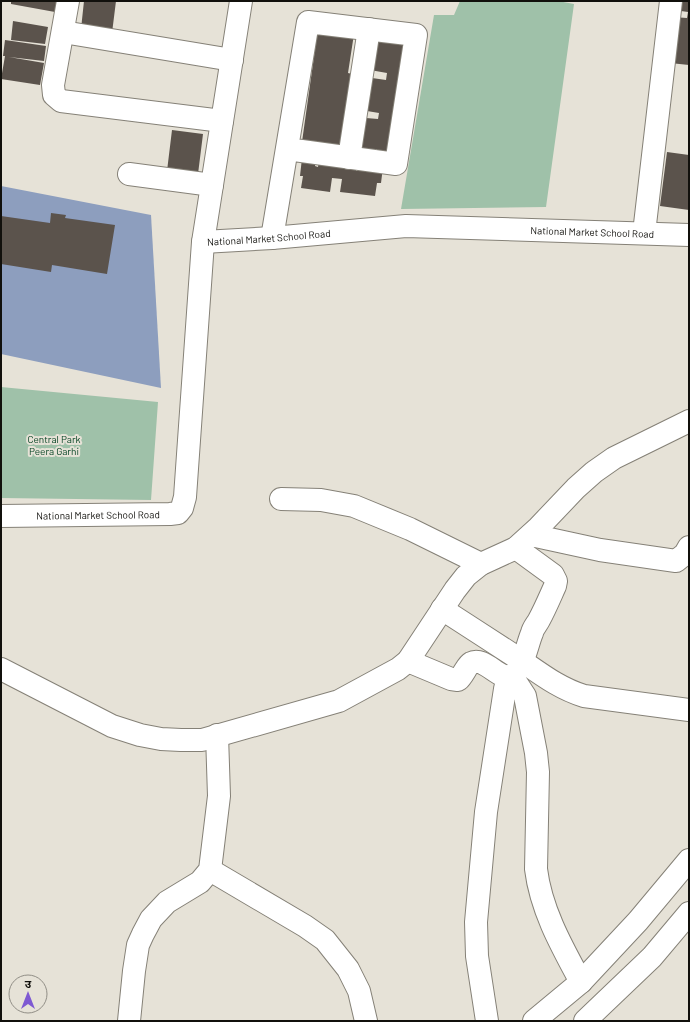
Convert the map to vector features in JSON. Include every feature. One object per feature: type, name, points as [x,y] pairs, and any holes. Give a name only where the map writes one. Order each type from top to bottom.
[{"type":"street","points":[[68,1],[53,85],[54,95],[62,101],[222,121]]},
{"type":"street","points":[[203,242],[241,1]]},
{"type":"street","points":[[644,234],[671,1]]},
{"type":"street","points":[[272,238],[308,22],[416,36],[396,164],[287,149]]},
{"type":"street","points":[[349,158],[369,29]]},
{"type":"street","points":[[63,32],[232,60]]},
{"type":"street","points":[[129,174],[212,185]]},
{"type":"street","name":"National Market School Road","points":[[1,516],[170,514],[178,513],[182,508],[185,497],[203,242],[272,238],[406,226],[689,235]]},
{"type":"street","points":[[1,669],[112,726],[140,735],[161,739],[202,740],[339,701],[398,669],[408,661],[442,609],[466,576],[481,564],[523,541],[576,488],[599,469],[614,458],[689,421]]},
{"type":"street","points":[[281,499],[321,500],[354,506],[410,529],[481,564]]},
{"type":"street","points":[[523,541],[676,561],[685,554],[689,547]]},
{"type":"street","points":[[487,1021],[476,956],[476,922],[486,812],[505,689],[555,586],[556,581],[553,575],[523,541]]},
{"type":"street","points":[[442,609],[514,672],[525,696],[536,753],[538,772],[536,869],[538,884],[557,938],[581,982]]},
{"type":"street","points":[[408,661],[451,679],[458,680],[463,676],[472,662],[477,662],[503,675],[514,672],[551,682],[584,696],[689,710]]},
{"type":"street","points":[[129,1021],[138,944],[151,919],[167,902],[200,882],[210,870],[219,796],[217,735]]},
{"type":"street","points":[[534,1021],[581,982],[638,921],[689,860]]},
{"type":"street","points":[[210,870],[305,926],[324,940],[348,969],[359,991],[364,1021]]},
{"type":"street","points":[[585,1021],[652,957],[689,913]]},
{"type":"green space","points":[[460,1],[558,1],[574,4],[546,207],[401,209],[434,15],[454,15]]},
{"type":"green space","name":"Central Park Peera Garhi","points":[[1,387],[158,402],[151,500],[1,498]]},
{"type":"water","points":[[1,186],[151,215],[161,388],[1,354]]},
{"type":"building","points":[[11,1],[57,1],[55,12],[11,4]]},
{"type":"building","points":[[84,1],[116,1],[112,33],[81,29]]},
{"type":"building","points":[[675,1],[689,1],[689,65],[670,63],[673,17],[687,18],[688,12],[674,10]]},
{"type":"building","points":[[13,21],[48,27],[45,44],[11,40]]},
{"type":"building","points":[[318,28],[354,34],[348,73],[356,75],[341,154],[301,149]]},
{"type":"building","points":[[375,37],[409,42],[393,158],[376,156],[377,149],[374,149],[373,155],[361,154],[366,118],[378,119],[379,113],[367,111],[372,78],[386,80],[387,73],[370,70]]},
{"type":"building","points":[[5,40],[46,46],[44,61],[9,57],[44,63],[40,85],[1,79],[5,56],[3,56]]},
{"type":"building","points":[[172,130],[203,134],[198,174],[167,171]]},
{"type":"building","points":[[667,152],[689,155],[689,210],[660,206]]},
{"type":"building","points":[[302,158],[316,159],[315,166],[318,167],[319,160],[357,164],[356,171],[360,171],[360,164],[383,167],[381,183],[377,183],[375,196],[340,192],[342,179],[332,178],[330,192],[301,188],[303,176],[300,176]]},
{"type":"building","points":[[51,213],[66,215],[65,218],[115,225],[107,274],[52,265],[51,272],[1,264],[1,216],[50,223]]}]
